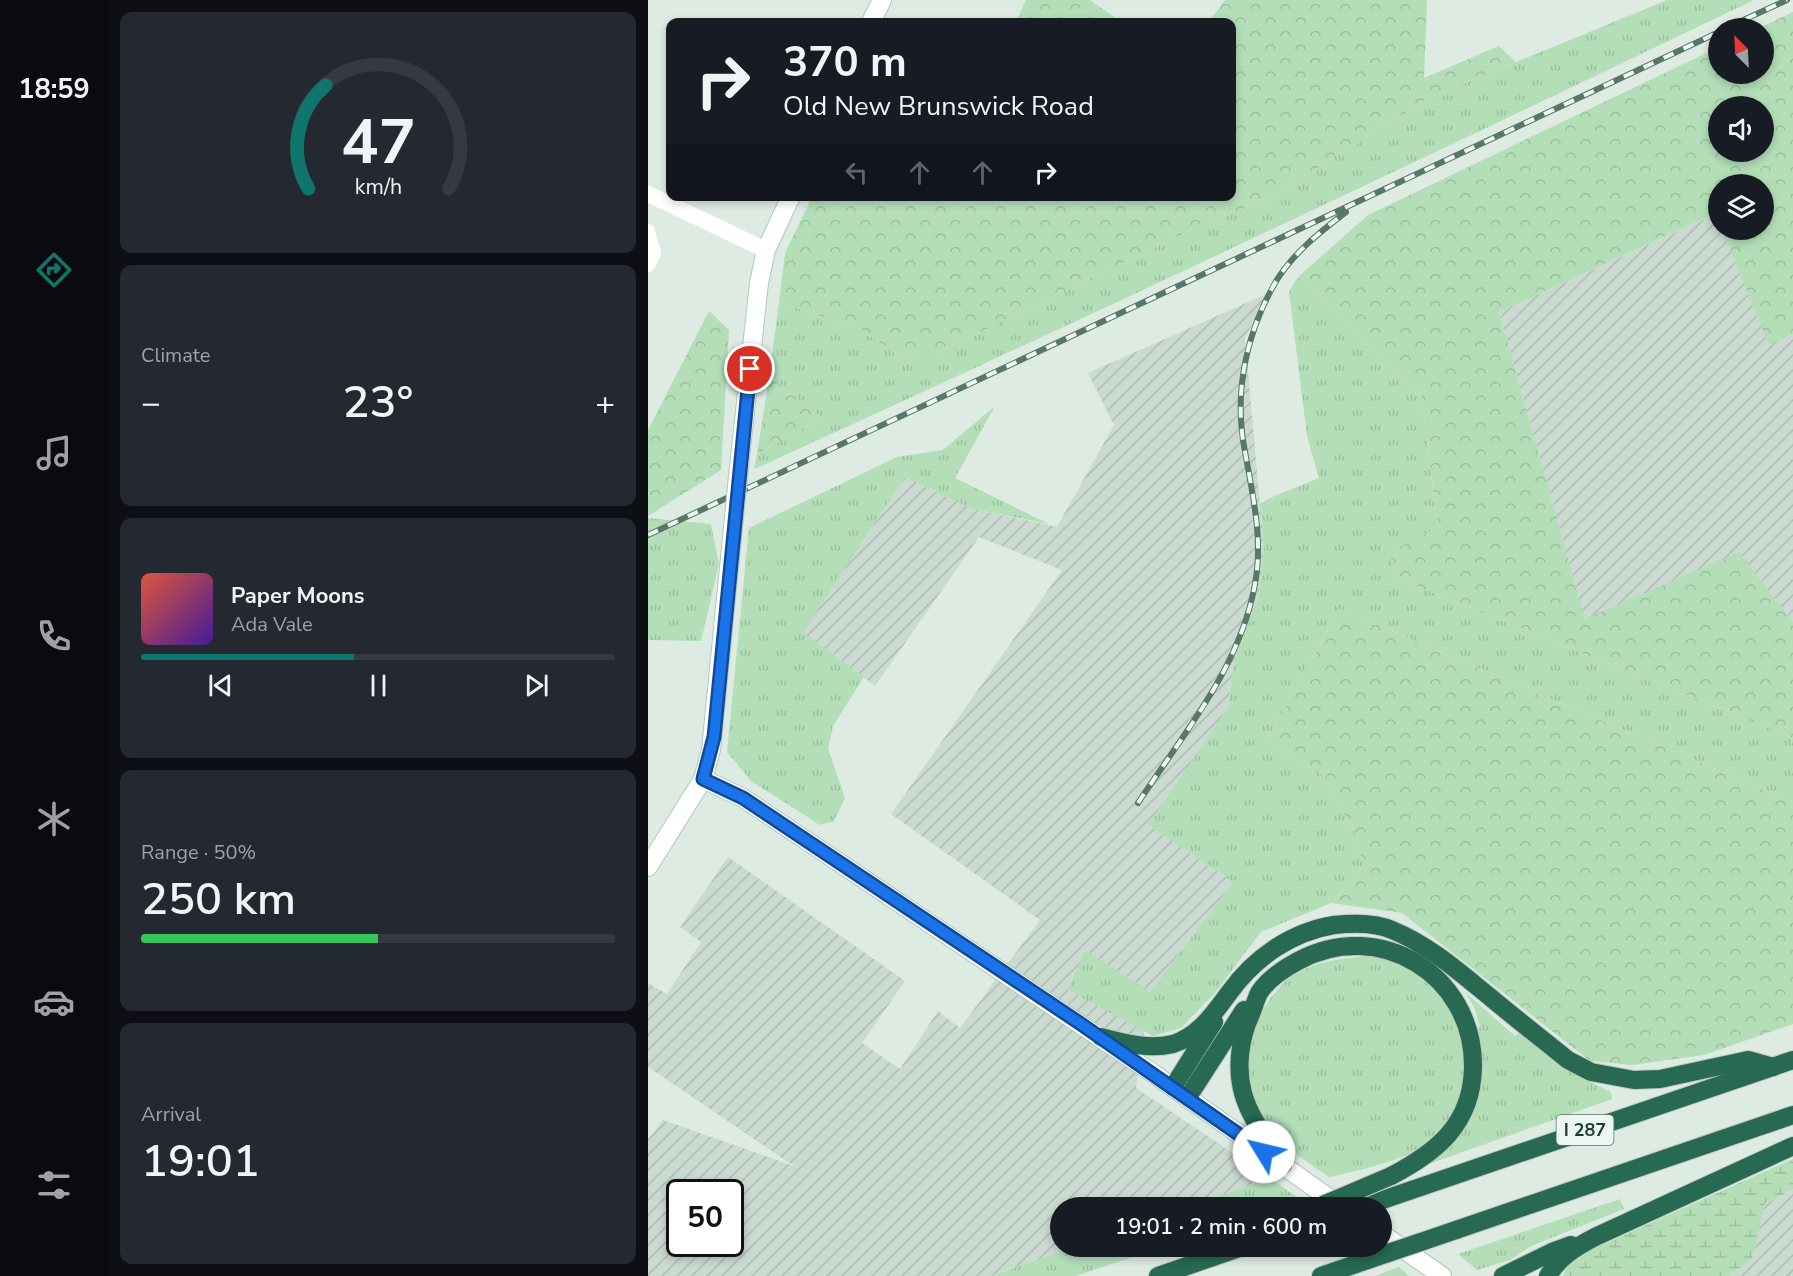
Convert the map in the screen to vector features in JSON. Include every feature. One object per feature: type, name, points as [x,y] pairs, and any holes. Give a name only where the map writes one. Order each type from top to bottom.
[{"type":"highway","points":[[1101,1037],[1139,1046],[1168,1045],[1190,1036],[1215,1014],[1229,992],[1256,962],[1279,945],[1319,928],[1350,923],[1391,929],[1438,955],[1568,1060],[1591,1072],[1634,1080],[1660,1078],[1748,1060],[1773,1067]]},
{"type":"highway","points":[[1180,1092],[1260,992],[1289,966],[1309,955],[1351,945],[1384,949],[1426,968],[1441,982],[1457,1003],[1468,1028],[1473,1061],[1473,1080],[1461,1118],[1448,1136],[1418,1162],[1344,1197]]},
{"type":"highway","points":[[1260,992],[1245,1026],[1241,1046],[1240,1074],[1243,1093],[1250,1110],[1283,1165]]},
{"type":"highway","points":[[1180,1092],[1214,1022],[1215,1014]]},
{"type":"highway","name":"I 287","points":[[1390,1197],[1793,1060]]},
{"type":"highway","name":"I 287","points":[[1321,1276],[1793,1115]]},
{"type":"highway","points":[[1548,1276],[1572,1249],[1793,1146]]},
{"type":"highway","points":[[1503,1276],[1552,1251],[1595,1237]]},
{"type":"highway","points":[[1158,1276],[1213,1257]]},
{"type":"main road","points":[[873,18],[882,0]]},
{"type":"main road","points":[[648,867],[703,779],[714,737],[738,476],[759,283],[766,250],[789,201]]},
{"type":"main road","points":[[703,779],[743,798],[1101,1037],[1328,1197]]},
{"type":"main road","points":[[1392,1241],[1442,1276]]},
{"type":"street","points":[[648,194],[766,250]]},
{"type":"street","points":[[648,231],[654,253],[648,265]]},
{"type":"shaded area","points":[[1708,218],[1708,240],[1726,240],[1769,344],[1793,334],[1793,622],[1739,553],[1585,620],[1499,312]]},
{"type":"shaded area","points":[[1271,292],[1245,338],[1264,550],[1258,598],[1234,661],[1228,707],[1149,825],[1233,882],[1150,992],[1136,1088],[1270,1178],[1216,1197],[1050,1197],[1050,1256],[991,1276],[648,1276],[648,1139],[663,1120],[794,1166],[648,1067],[648,983],[667,994],[701,942],[680,927],[728,857],[905,981],[862,1043],[900,1069],[938,1011],[960,1028],[1040,920],[891,814],[1062,570],[979,537],[875,686],[802,632],[905,477],[970,508],[1057,527],[1114,425],[1088,373]]},
{"type":"shaded area","points":[[1793,1189],[1793,1276],[1729,1276],[1752,1259],[1765,1204]]},
{"type":"green space","points":[[1026,0],[1090,0],[1115,18],[1018,18]]},
{"type":"green space","points":[[1225,0],[1427,0],[1424,78],[1499,46],[1516,62],[1429,98],[1262,203],[1209,221],[935,354],[901,357],[860,329],[779,302],[785,253],[810,201],[1236,201],[1236,18],[1212,18]]},
{"type":"green space","points":[[1667,0],[1754,0],[1716,18],[1708,18],[1708,22],[1256,237],[754,469],[757,454],[822,418],[769,377],[779,302],[860,329],[901,357],[935,354],[1209,221],[1262,203],[1429,98]]},
{"type":"green space","points":[[1793,12],[1793,334],[1769,345],[1726,240],[1774,240],[1774,174],[1708,174],[1708,217],[1499,312],[1585,619],[1739,552],[1793,622],[1793,738],[1399,579],[1389,553],[1438,527],[1421,394],[1298,277],[1368,215],[1708,52],[1708,84],[1774,84],[1774,21]]},
{"type":"green space","points":[[1298,277],[1421,394],[1438,528],[1389,553],[1399,579],[1793,738],[1793,802],[1340,609],[1266,742],[1322,774],[1357,838],[1363,866],[1331,903],[1261,932],[1214,994],[1181,1028],[1153,1036],[1068,990],[1085,950],[1150,992],[1233,882],[1148,825],[1228,707],[1234,661],[1258,598],[1264,550],[1260,504],[1319,478],[1307,436],[1289,291]]},
{"type":"green space","points":[[709,311],[729,330],[721,470],[648,516],[648,430]]},
{"type":"green space","points":[[769,377],[822,418],[757,454]]},
{"type":"green space","points":[[995,406],[955,478],[1049,524],[970,508],[905,477],[803,632],[864,677],[833,726],[828,749],[845,798],[834,821],[820,825],[751,781],[727,752],[749,528],[897,457],[943,450]]},
{"type":"green space","points":[[648,518],[711,524],[719,564],[701,641],[648,640]]},
{"type":"green space","points":[[1340,609],[1793,802],[1793,1024],[1704,1055],[1632,1065],[1590,1061],[1402,913],[1331,903],[1363,866],[1357,838],[1322,774],[1266,742]]},
{"type":"green space","points":[[1368,956],[1407,967],[1427,979],[1444,998],[1456,1019],[1463,1042],[1465,1066],[1462,1089],[1453,1112],[1440,1132],[1421,1149],[1382,1164],[1329,1177],[1302,1159],[1269,1130],[1255,1106],[1250,1090],[1248,1056],[1251,1040],[1264,1008],[1290,977],[1318,964]]},
{"type":"green space","points":[[1466,993],[1515,1036],[1519,1032],[1570,1072],[1611,1092],[1612,1099],[1426,1165],[1455,1139],[1475,1030],[1480,1028],[1475,1009]]},
{"type":"green space","points":[[1793,1159],[1793,1189],[1765,1204],[1752,1259],[1729,1276],[1563,1276],[1567,1266],[1575,1257]]},
{"type":"green space","points":[[1270,1178],[1297,1197],[1216,1197]]},
{"type":"green space","points":[[1620,1199],[1624,1209],[1531,1246],[1510,1260],[1477,1270],[1458,1254]]},
{"type":"green space","points":[[1050,1256],[1132,1257],[1076,1276],[991,1276]]},
{"type":"green space","points":[[1399,1267],[1409,1276],[1375,1276]]},
{"type":"railway","points":[[1748,18],[1787,0]]},
{"type":"railway","points":[[648,535],[1708,37]]},
{"type":"railway","points":[[1138,803],[1208,699],[1237,644],[1248,615],[1255,584],[1258,548],[1255,512],[1243,440],[1241,399],[1246,359],[1257,320],[1275,283],[1290,262],[1346,212]]},
{"type":"route","points":[[750,369],[714,737],[703,779],[743,798],[1081,1024],[1264,1152]]}]
